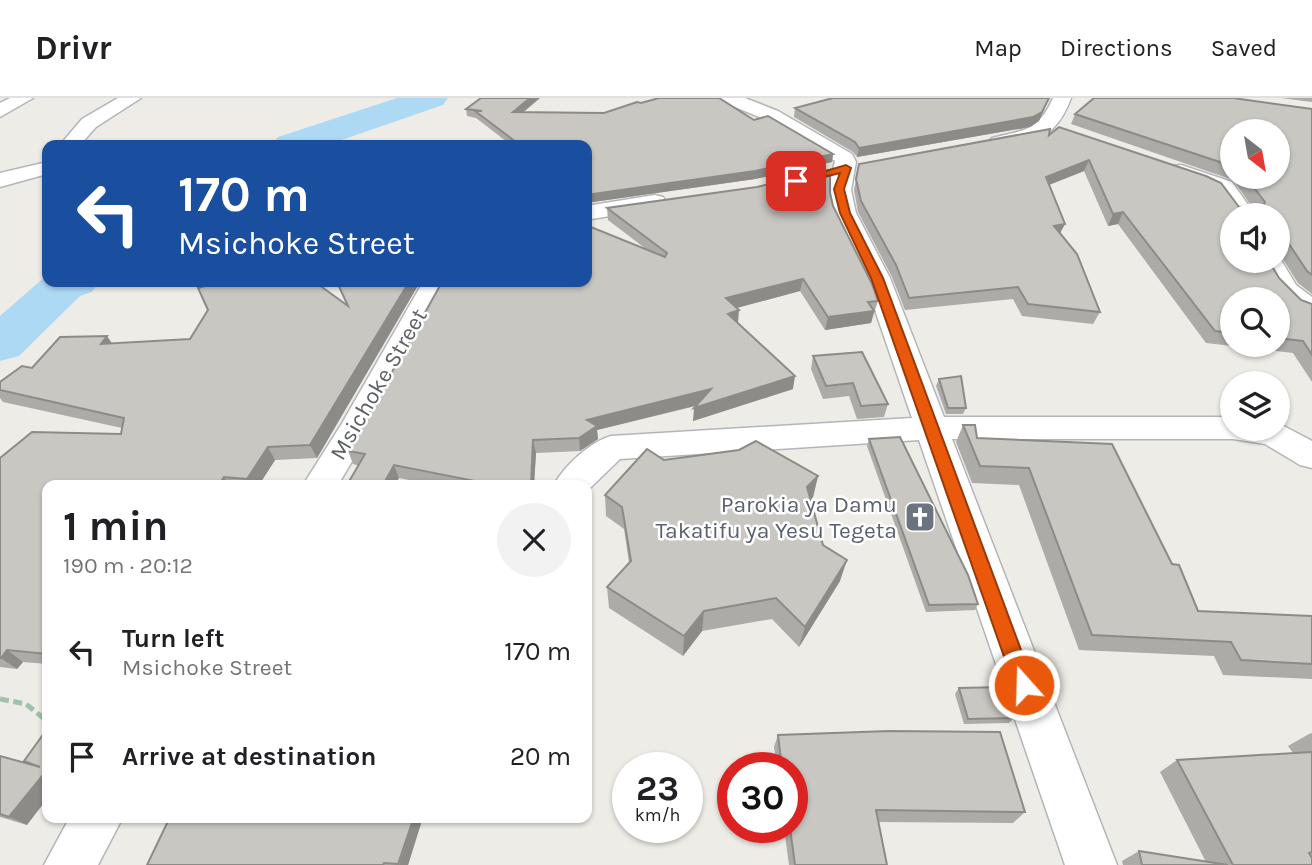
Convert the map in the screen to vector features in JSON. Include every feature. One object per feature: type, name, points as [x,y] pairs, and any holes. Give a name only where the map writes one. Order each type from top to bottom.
[{"type":"street","points":[[0,111],[24,98]]},
{"type":"street","points":[[73,140],[76,134],[95,119],[132,98]]},
{"type":"street","points":[[729,98],[771,115],[834,149],[845,158],[839,189],[845,213],[877,278],[929,428],[1091,865]]},
{"type":"street","points":[[980,145],[1037,134],[1049,125],[1062,98]]},
{"type":"street","points":[[1049,125],[1072,135]]},
{"type":"street","points":[[1161,166],[1224,187],[1235,203]]},
{"type":"street","points":[[0,180],[42,169]]},
{"type":"street","points":[[592,213],[672,200]]},
{"type":"street","points":[[1276,273],[1285,290],[1312,310]]},
{"type":"street","name":"Msichoke Street","points":[[323,480],[354,431],[433,287]]},
{"type":"street","points":[[576,480],[611,448],[929,428],[1220,428]]},
{"type":"street","points":[[1287,441],[1312,456]]},
{"type":"street","points":[[70,865],[94,823]]},
{"type":"path","points":[[0,699],[17,698],[42,715]]},
{"type":"building","points":[[481,98],[530,98],[513,112],[604,113],[659,98],[719,98],[754,120],[768,116],[833,154],[755,171],[592,194],[592,140],[513,140],[475,111],[482,111],[466,109]]},
{"type":"building","points":[[833,98],[1049,98],[1042,112],[1033,117],[859,148],[855,142],[795,108]]},
{"type":"building","points":[[1094,98],[1233,98],[1312,109],[1312,275],[1290,246],[1290,203],[1264,203],[1255,189],[1290,189],[1290,119],[1220,119],[1220,162],[1075,114]]},
{"type":"building","points":[[1059,127],[1206,176],[1220,183],[1220,189],[1226,189],[1236,203],[1220,203],[1220,273],[1276,273],[1288,287],[1220,287],[1220,332],[1215,331],[1123,212],[1113,214],[1089,160],[1046,177],[1065,224],[1054,226],[1077,254],[1100,312],[1028,304],[1018,287],[909,298],[896,265],[861,201],[856,179],[859,164],[1050,129],[1049,135]]},
{"type":"building","points":[[830,170],[833,206],[878,301],[868,302],[874,311],[828,317],[803,279],[726,298],[739,310],[728,314],[795,376],[694,408],[711,389],[587,420],[597,426],[579,438],[533,440],[531,480],[470,480],[394,465],[386,480],[350,480],[365,454],[348,451],[439,287],[592,287],[592,227],[665,257],[667,253],[607,208],[757,187]]},
{"type":"building","points":[[322,287],[348,306],[339,287],[406,287],[310,445],[268,447],[247,479],[224,477],[222,480],[42,480],[42,654],[7,650],[0,658],[0,458],[32,432],[121,434],[124,418],[0,390],[0,382],[22,366],[32,368],[60,337],[107,336],[101,344],[190,339],[208,310],[198,288]]},
{"type":"building","points":[[1290,289],[1301,300],[1312,304],[1312,355],[1303,341],[1290,339]]},
{"type":"building","points":[[862,352],[888,404],[861,406],[853,383],[826,386],[813,356]]},
{"type":"building","points":[[961,376],[966,408],[948,408],[939,379]]},
{"type":"building","points":[[963,425],[975,425],[977,438],[1112,444],[1172,564],[1179,565],[1198,611],[1312,616],[1312,664],[1241,660],[1231,642],[1092,635],[1029,468],[980,466]]},
{"type":"building","points":[[900,437],[968,575],[978,604],[929,605],[869,439]]},
{"type":"building","points":[[756,441],[818,476],[807,487],[823,545],[847,560],[805,627],[776,598],[704,611],[684,636],[607,587],[631,561],[622,507],[605,495],[647,449],[664,460],[739,450]]},
{"type":"building","points":[[1003,687],[1014,718],[968,719],[959,688]]},
{"type":"building","points":[[889,731],[1000,732],[1025,812],[876,810],[887,865],[795,865],[792,843],[808,843],[808,752],[780,752],[778,735]]},
{"type":"building","points":[[42,736],[42,776],[9,817],[0,814],[0,756],[40,767],[24,761]]},
{"type":"building","points":[[1312,752],[1312,852],[1309,853],[1312,865],[1233,865],[1177,760]]},
{"type":"building","points":[[167,823],[412,823],[398,864],[147,865]]},
{"type":"building","points":[[1139,851],[1228,865],[1142,865]]},
{"type":"waterway","points":[[306,140],[431,98]]},
{"type":"waterway","points":[[0,344],[62,287]]},
{"type":"place","name":"Parokia ya Damu Takatifu ya Yesu Tegeta","points":[[920,517]]},
{"type":"route","points":[[796,181],[846,168],[839,189],[845,213],[877,278],[1024,685]]}]
